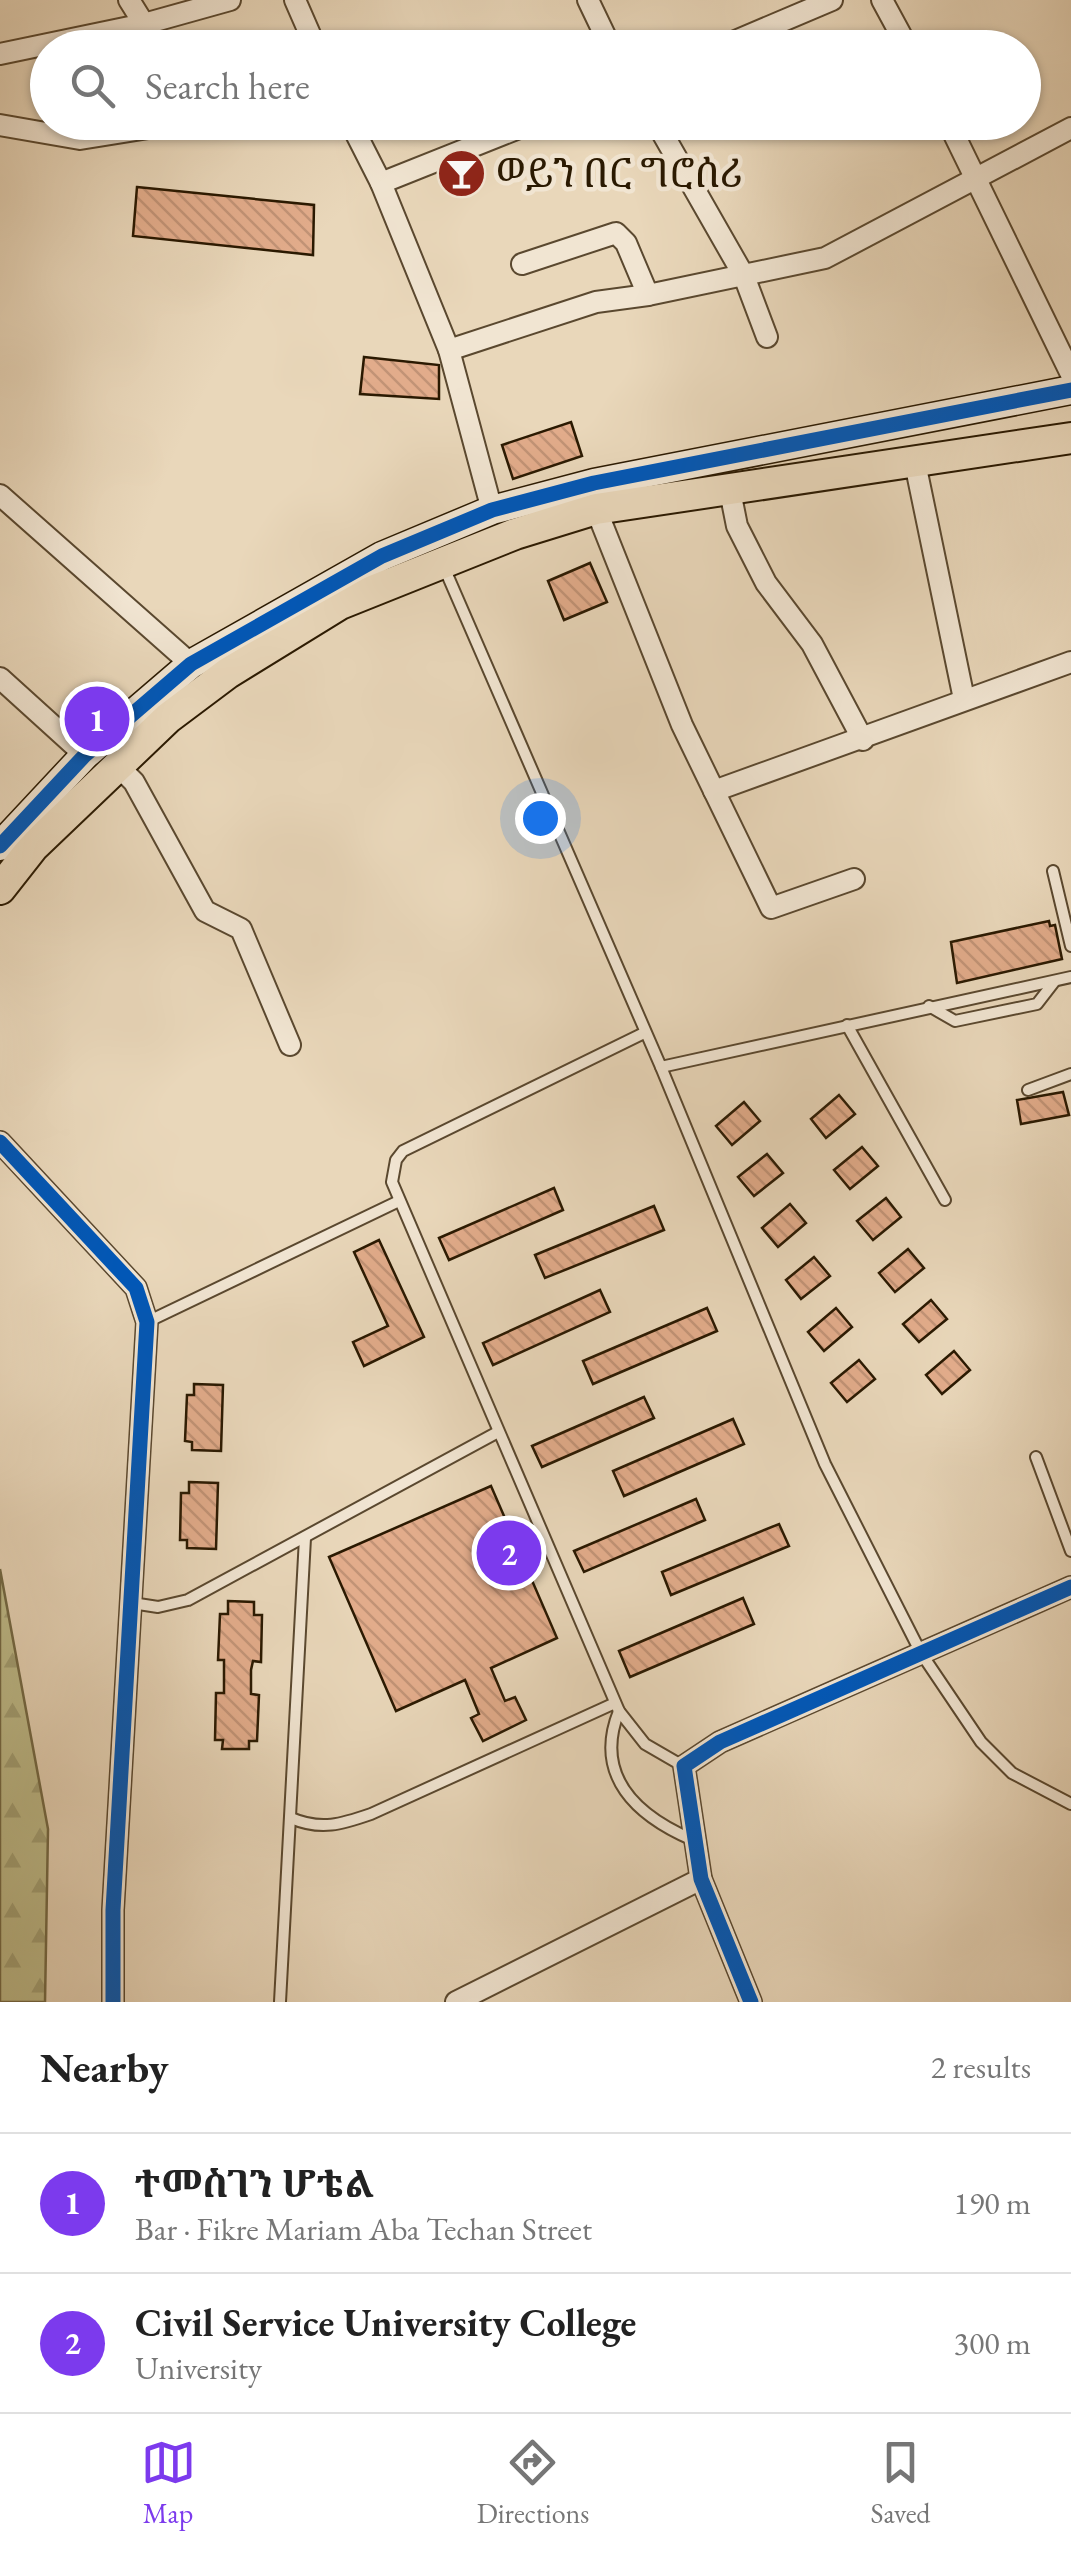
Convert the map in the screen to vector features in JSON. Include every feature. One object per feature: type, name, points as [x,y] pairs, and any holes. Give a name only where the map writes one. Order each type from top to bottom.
[{"type":"main road","points":[[0,889],[33,847],[117,764],[158,708],[228,674],[340,604],[515,534],[596,510],[1071,438]]},
{"type":"street","points":[[128,0],[144,24]]},
{"type":"street","points":[[115,30],[230,0]]},
{"type":"street","points":[[295,0],[308,30]]},
{"type":"street","points":[[588,0],[602,30]]},
{"type":"street","points":[[761,30],[832,0]]},
{"type":"street","points":[[882,0],[898,30]]},
{"type":"street","points":[[0,54],[30,48]]},
{"type":"street","points":[[0,125],[30,130]]},
{"type":"street","points":[[449,350],[596,302],[648,296],[826,258],[1071,128]]},
{"type":"street","points":[[359,140],[381,182],[449,350],[492,510]]},
{"type":"street","points":[[381,182],[488,140]]},
{"type":"street","points":[[666,140],[744,276],[767,337]]},
{"type":"street","points":[[957,140],[1071,374]]},
{"type":"street","points":[[522,264],[616,234],[626,243],[648,296]]},
{"type":"street","points":[[0,846],[85,754],[158,708],[191,664],[382,556],[492,510],[641,472],[742,457],[1071,390]]},
{"type":"street","points":[[915,463],[964,698]]},
{"type":"street","points":[[730,491],[738,526],[766,583],[812,644],[863,740]]},
{"type":"street","points":[[0,495],[191,664]]},
{"type":"street","points":[[596,510],[682,725],[770,908],[854,879]]},
{"type":"street","points":[[714,791],[1071,662]]},
{"type":"street","points":[[0,678],[85,754]]},
{"type":"street","points":[[117,764],[134,782],[205,911],[241,929],[290,1045]]},
{"type":"street","points":[[0,1142],[136,1288],[147,1322],[114,1910],[113,2002]]},
{"type":"street","points":[[752,2002],[701,1879],[684,1766],[720,1742],[1071,1587]]},
{"type":"street","points":[[456,2002],[701,1879]]},
{"type":"lane","points":[[442,564],[661,1067],[826,1464],[920,1653],[980,1742],[1012,1773],[1071,1804]]},
{"type":"lane","points":[[1053,871],[1071,946]]},
{"type":"lane","points":[[661,1067],[1071,977]]},
{"type":"lane","points":[[930,1006],[955,1021],[1029,1007],[1037,1004],[1054,981]]},
{"type":"lane","points":[[847,1024],[945,1200]]},
{"type":"lane","points":[[644,1034],[403,1151],[392,1182],[617,1707],[645,1744],[684,1766]]},
{"type":"lane","points":[[1028,1090],[1071,1074]]},
{"type":"lane","points":[[147,1322],[398,1202]]},
{"type":"lane","points":[[132,1603],[158,1606],[188,1600],[498,1432]]},
{"type":"lane","points":[[1036,1457],[1071,1550]]},
{"type":"lane","points":[[280,2002],[305,1538]]},
{"type":"lane","points":[[291,1818],[312,1827],[339,1825],[617,1707]]},
{"type":"lane","points":[[617,1707],[610,1742],[617,1778],[643,1815],[693,1840]]},
{"type":"green space","points":[[0,1569],[48,1829],[45,2002],[0,2002]]},
{"type":"building","points":[[137,187],[314,205],[313,255],[133,236]]},
{"type":"building","points":[[364,357],[439,365],[439,399],[360,394]]},
{"type":"building","points":[[571,422],[582,456],[513,479],[502,445]]},
{"type":"building","points":[[590,563],[607,602],[564,620],[548,581]]},
{"type":"building","points":[[1049,921],[1050,926],[1055,925],[1062,959],[957,983],[951,942]]},
{"type":"building","points":[[1063,1092],[1069,1115],[1021,1124],[1017,1100]]},
{"type":"building","points":[[839,1095],[855,1114],[826,1138],[811,1119]]},
{"type":"building","points":[[744,1102],[760,1121],[732,1145],[716,1126]]},
{"type":"building","points":[[862,1147],[878,1166],[850,1189],[834,1170]]},
{"type":"building","points":[[767,1154],[783,1173],[754,1196],[738,1177]]},
{"type":"building","points":[[554,1188],[563,1210],[449,1260],[439,1238]]},
{"type":"building","points":[[886,1198],[901,1217],[873,1240],[857,1221]]},
{"type":"building","points":[[790,1204],[806,1223],[778,1247],[762,1228]]},
{"type":"building","points":[[654,1206],[664,1230],[545,1278],[535,1255]]},
{"type":"building","points":[[379,1240],[424,1337],[364,1366],[353,1342],[388,1326],[354,1252]]},
{"type":"building","points":[[908,1249],[924,1268],[895,1292],[879,1273]]},
{"type":"building","points":[[814,1257],[830,1276],[801,1299],[786,1280]]},
{"type":"building","points":[[600,1290],[610,1312],[493,1365],[483,1343]]},
{"type":"building","points":[[931,1300],[947,1319],[919,1342],[903,1324]]},
{"type":"building","points":[[707,1308],[717,1331],[593,1384],[583,1361]]},
{"type":"building","points":[[836,1308],[852,1327],[824,1351],[808,1332]]},
{"type":"building","points":[[954,1351],[970,1370],[942,1394],[926,1375]]},
{"type":"building","points":[[859,1360],[875,1379],[847,1402],[831,1383]]},
{"type":"building","points":[[194,1384],[223,1385],[221,1451],[192,1450],[192,1442],[185,1441],[187,1395],[194,1395]]},
{"type":"building","points":[[644,1397],[654,1418],[542,1467],[532,1446]]},
{"type":"building","points":[[733,1419],[744,1444],[624,1496],[613,1471]]},
{"type":"building","points":[[189,1482],[218,1483],[216,1549],[187,1548],[187,1540],[180,1540],[181,1493],[189,1493]]},
{"type":"building","points":[[491,1486],[557,1638],[491,1668],[505,1701],[515,1697],[526,1720],[483,1741],[471,1718],[479,1714],[465,1680],[396,1711],[329,1557]]},
{"type":"building","points":[[696,1499],[705,1520],[584,1572],[574,1551]]},
{"type":"building","points":[[779,1524],[789,1546],[671,1595],[662,1572]]},
{"type":"building","points":[[743,1598],[754,1624],[630,1677],[619,1651]]},
{"type":"building","points":[[228,1601],[254,1602],[254,1615],[262,1615],[261,1662],[253,1661],[251,1670],[251,1694],[259,1695],[257,1741],[249,1741],[249,1749],[222,1749],[223,1740],[215,1740],[216,1693],[224,1693],[224,1660],[218,1660],[220,1614],[228,1614]]},
{"type":"cycle path","points":[[0,846],[85,755],[191,664],[382,556],[492,510],[594,483],[1071,390]]},
{"type":"cycle path","points":[[0,1142],[136,1288],[147,1322],[113,1910],[113,2002]]},
{"type":"cycle path","points":[[751,2002],[701,1879],[684,1766],[720,1742],[1071,1587]]},
{"type":"place","name":"ወይን በር ግሮሰሪ","points":[[461,173]]},
{"type":"place","name":"ተመስገን ሆቴል","points":[[97,719]]},
{"type":"place","name":"Civil Service University College","points":[[509,1553]]}]
